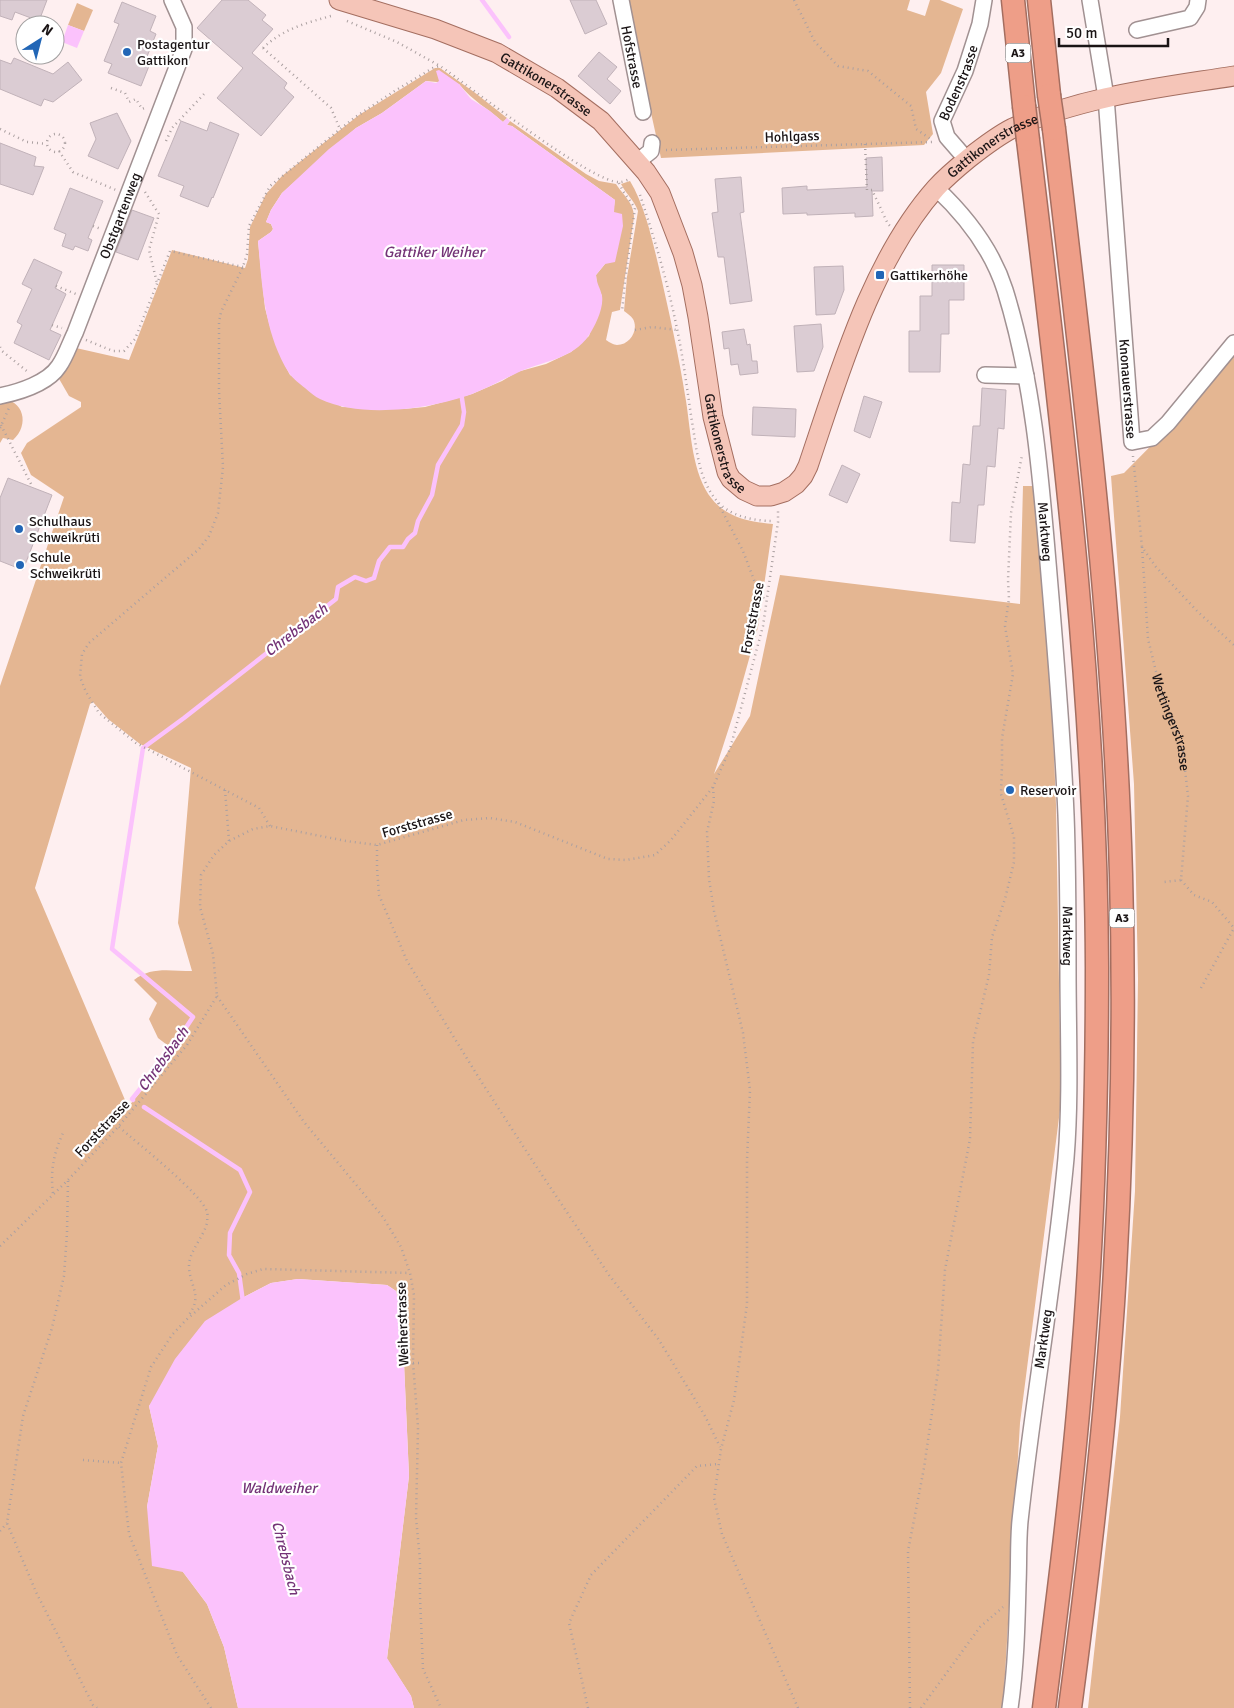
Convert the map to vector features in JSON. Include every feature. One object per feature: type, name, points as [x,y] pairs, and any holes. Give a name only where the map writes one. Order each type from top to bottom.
[{"type":"highway","name":"A3","points":[[1013,0],[1066,465],[1080,612],[1091,778],[1097,965],[1094,1141],[1082,1376],[1044,1708]]},
{"type":"highway","name":"A3","points":[[1039,0],[1095,485],[1106,602],[1117,757],[1122,955],[1121,1128],[1113,1305],[1100,1457],[1070,1708]]},
{"type":"main road","name":"Gattikonerstrasse","points":[[341,6],[435,29],[497,53],[557,88],[601,121],[636,171],[660,193],[683,253],[692,285],[713,417],[725,468],[732,479],[744,490],[757,496],[778,495],[790,489],[803,476],[856,330],[880,275],[910,223],[936,188],[967,160],[990,142],[1012,129],[1050,113],[1106,97],[1234,76]]},
{"type":"street","name":"Obstgartenweg","points":[[0,396],[16,393],[40,382],[59,367],[74,336],[184,49],[184,27],[172,0]]},
{"type":"street","name":"Hofstrasse","points":[[621,0],[643,112]]},
{"type":"street","name":"Bodenstrasse","points":[[967,160],[947,137],[942,121],[965,71],[980,24],[984,0]]},
{"type":"street","name":"Knonauerstrasse","points":[[1090,0],[1106,97],[1132,442]]},
{"type":"street","points":[[1137,30],[1190,18],[1198,7],[1198,0]]},
{"type":"street","points":[[636,171],[651,151],[658,147]]},
{"type":"street","name":"Marktweg","points":[[936,188],[957,208],[976,232],[992,258],[1004,290],[1033,408],[1061,724],[1066,826],[1069,1088],[1066,1155],[1060,1216],[1037,1382],[1020,1527],[1016,1654],[1010,1708]]},
{"type":"street","points":[[1132,442],[1152,438],[1168,423],[1234,344]]},
{"type":"street","points":[[985,375],[1026,376]]},
{"type":"path","name":"Hohlgass","points":[[658,147],[935,142],[916,129],[911,106],[868,71],[838,66],[815,42],[794,0]]},
{"type":"path","points":[[340,129],[331,108],[262,49],[275,36],[341,6],[440,66],[570,160],[602,178],[619,183],[630,179],[636,171]]},
{"type":"path","points":[[270,826],[259,808],[157,755],[115,728],[99,713],[86,692],[80,677],[82,654],[89,643],[199,549],[209,536],[218,513],[223,467],[219,391],[219,322],[221,312],[243,267],[247,254],[249,226],[264,193],[283,174],[354,118],[392,92],[433,68],[440,66]]},
{"type":"path","points":[[111,88],[125,93],[129,102],[136,99],[142,109],[149,106],[150,110]]},
{"type":"path","points":[[165,144],[172,128],[205,93]]},
{"type":"path","points":[[0,129],[27,142],[47,144]]},
{"type":"path","points":[[53,134],[60,134],[65,141],[64,147],[59,151],[51,150],[47,144],[48,138],[53,134]]},
{"type":"path","points":[[865,144],[866,190],[872,190],[888,224],[892,226]]},
{"type":"path","points":[[59,151],[74,172],[129,196]]},
{"type":"path","points":[[619,183],[635,208],[622,312]]},
{"type":"path","points":[[148,185],[144,194],[159,214],[149,250],[157,283]]},
{"type":"path","points":[[638,188],[654,237],[677,330],[701,473],[743,551],[754,580],[766,602]]},
{"type":"path","points":[[74,336],[113,351],[124,350],[135,339],[170,250],[243,267]]},
{"type":"path","points":[[56,286],[89,300]]},
{"type":"path","points":[[636,330],[652,327],[677,330]]},
{"type":"path","points":[[0,347],[2,351],[40,382]]},
{"type":"path","points":[[2,425],[31,484],[30,487]]},
{"type":"path","name":"Knonauerstrasse","points":[[1132,442],[1142,547],[1156,567],[1198,612],[1234,645]]},
{"type":"path","points":[[910,1708],[908,1551],[924,1468],[936,1381],[945,1270],[970,1139],[973,1042],[989,976],[992,937],[1005,899],[1014,862],[1014,837],[1001,794],[1002,738],[1013,674],[1005,626],[1009,599],[1011,513],[1023,451]]},
{"type":"path","name":"Forststrasse","points":[[0,1246],[68,1180],[118,1127],[187,1045],[217,996],[212,954],[200,907],[201,875],[214,855],[229,841],[253,829],[270,826],[377,845],[464,820],[490,818],[515,822],[608,860],[626,860],[655,855],[671,840],[712,787],[730,749],[763,626],[778,522],[778,495]]},
{"type":"path","points":[[717,502],[740,516],[760,521],[773,521]]},
{"type":"path","name":"Wettingerstrasse","points":[[1142,547],[1148,639],[1161,692],[1182,743],[1188,796],[1181,880]]},
{"type":"path","points":[[712,787],[714,801],[707,832],[709,879],[743,1033],[750,1090],[747,1160],[747,1304],[734,1400],[721,1449],[714,1498],[722,1534],[798,1708]]},
{"type":"path","points":[[225,789],[229,841]]},
{"type":"path","points":[[377,845],[379,895],[407,961],[532,1160],[610,1275],[659,1340],[705,1416],[721,1449]]},
{"type":"path","points":[[1164,882],[1181,880],[1194,895],[1212,902],[1234,928],[1201,988]]},
{"type":"path","name":"Weiherstrasse","points":[[217,996],[304,1122],[383,1217],[401,1247],[410,1273],[414,1295],[413,1363],[418,1427],[416,1518],[420,1560],[423,1669],[441,1708]]},
{"type":"path","points":[[118,1127],[196,1195],[207,1212],[207,1223],[190,1257],[189,1268],[196,1299],[194,1309],[186,1320]]},
{"type":"path","points":[[53,1193],[52,1165],[56,1148],[63,1133]]},
{"type":"path","points":[[68,1180],[64,1276],[52,1328],[23,1416],[7,1524],[36,1592],[93,1705],[97,1708]]},
{"type":"path","points":[[211,1708],[176,1655],[129,1534],[122,1463],[151,1367],[172,1334],[186,1320],[226,1285],[247,1274],[263,1269],[410,1273]]},
{"type":"path","points":[[413,1363],[422,1364]]},
{"type":"path","points":[[83,1460],[122,1463]]},
{"type":"path","points":[[588,1708],[569,1623],[591,1575],[697,1466],[718,1464]]},
{"type":"path","points":[[0,1531],[7,1524]]},
{"type":"path","points":[[921,1708],[980,1627],[1018,1594]]},
{"type":"shaded area","points":[[626,0],[910,0],[907,10],[925,16],[930,0],[940,0],[963,9],[941,73],[926,92],[933,134],[924,145],[661,158]]},
{"type":"shaded area","points":[[77,3],[93,10],[84,31],[68,25]]},
{"type":"shaded area","points":[[435,68],[440,68],[507,118],[503,122],[475,100],[459,84],[426,81],[382,113],[356,128],[282,193],[271,210],[266,222],[271,224],[273,229],[258,241],[265,308],[271,330],[290,375],[342,407],[404,409],[425,407],[472,394],[517,372],[546,364],[571,352],[589,336],[602,296],[597,285],[596,275],[605,264],[615,200],[512,126],[507,125],[510,121],[586,174],[599,181],[616,184],[628,199],[634,212],[634,217],[620,310],[612,312],[606,340],[616,345],[629,340],[634,332],[635,323],[624,311],[627,277],[638,211],[621,184],[630,181],[640,201],[654,246],[674,334],[693,453],[700,478],[712,499],[725,511],[740,518],[773,524],[758,627],[714,774],[750,716],[780,575],[1020,604],[1023,486],[1043,486],[1056,805],[1061,1102],[1020,1423],[1003,1708],[414,1708],[411,1696],[387,1659],[409,1476],[402,1318],[396,1291],[387,1285],[298,1279],[271,1283],[242,1298],[149,1406],[158,1446],[147,1507],[183,1572],[207,1604],[224,1647],[238,1708],[0,1708],[0,686],[64,497],[31,475],[21,453],[27,443],[81,407],[81,402],[69,396],[58,377],[76,348],[129,360],[172,250],[245,268],[248,259],[250,227],[266,194],[282,176],[359,115]],"holes":[[[93,702],[108,719],[140,744],[191,768],[178,923],[192,971],[154,971],[134,980],[157,1003],[149,1019],[158,1038],[175,1051],[128,1107],[35,888],[90,704]]]},
{"type":"shaded area","points":[[1234,352],[1234,1708],[1088,1708],[1120,1417],[1135,1191],[1138,979],[1134,784],[1111,476],[1124,473],[1205,391]]},
{"type":"shaded area","points":[[0,399],[15,403],[22,414],[23,420],[22,427],[13,440],[3,438],[0,443]]},
{"type":"water","points":[[68,25],[84,31],[77,48],[65,43],[65,34]]},
{"type":"water","name":"Gattiker Weiher","points":[[439,70],[459,84],[471,99],[503,122],[507,118],[510,121],[507,125],[512,126],[615,200],[614,212],[622,214],[623,226],[615,262],[605,264],[596,275],[602,301],[596,322],[582,343],[566,355],[526,369],[472,394],[437,404],[396,410],[355,409],[337,405],[316,397],[289,373],[281,358],[269,326],[258,241],[273,229],[271,224],[266,222],[282,193],[329,149],[356,128],[382,113],[426,81],[436,83],[439,81],[436,71]]},
{"type":"water","name":"Waldweiher","points":[[298,1279],[387,1285],[396,1291],[402,1318],[409,1476],[387,1658],[411,1696],[414,1708],[238,1708],[224,1647],[207,1604],[183,1572],[152,1566],[147,1507],[158,1446],[149,1406],[175,1359],[205,1321],[271,1283]]},
{"type":"building","points":[[0,0],[47,0],[41,15],[23,15],[15,12],[12,20],[0,16]]},
{"type":"building","points":[[222,0],[248,0],[266,15],[262,20],[273,29],[252,53],[287,83],[284,88],[294,97],[261,136],[217,98],[243,68],[197,28]]},
{"type":"building","points":[[570,0],[596,0],[607,24],[585,34]]},
{"type":"building","points":[[122,2],[156,16],[150,31],[156,34],[144,64],[149,66],[141,86],[108,73],[112,64],[104,61],[119,24],[114,22]]},
{"type":"building","points":[[599,52],[617,67],[607,79],[621,91],[610,104],[578,76]]},
{"type":"building","points":[[14,58],[15,65],[31,65],[53,74],[68,62],[82,80],[53,102],[44,99],[41,106],[0,89],[0,60],[11,64]]},
{"type":"building","points":[[117,113],[131,141],[118,169],[88,156],[96,139],[90,123]]},
{"type":"building","points":[[181,121],[207,131],[210,122],[239,134],[208,207],[180,196],[184,186],[158,176]]},
{"type":"building","points":[[0,143],[36,157],[34,166],[44,167],[33,195],[0,184]]},
{"type":"building","points":[[882,157],[883,191],[872,191],[873,216],[855,217],[855,213],[783,214],[782,188],[807,186],[807,190],[867,187],[866,158]]},
{"type":"building","points":[[741,177],[744,212],[740,213],[752,301],[730,304],[724,257],[718,257],[712,213],[718,212],[715,179]]},
{"type":"building","points":[[70,188],[103,201],[88,238],[92,240],[88,251],[75,246],[73,250],[62,246],[66,234],[54,229]]},
{"type":"building","points":[[132,210],[154,218],[138,260],[116,252]]},
{"type":"building","points":[[34,259],[62,272],[55,288],[66,294],[50,330],[61,335],[49,360],[14,343],[22,325],[17,322],[32,289],[22,284]]},
{"type":"building","points":[[932,265],[964,265],[964,300],[949,300],[949,334],[941,334],[940,372],[909,372],[909,331],[920,331],[920,296],[932,296]]},
{"type":"building","points":[[843,266],[844,290],[835,314],[816,315],[814,267]]},
{"type":"building","points":[[821,324],[823,347],[814,371],[797,372],[794,326]]},
{"type":"building","points":[[744,329],[747,345],[750,344],[752,361],[757,361],[758,373],[740,375],[738,364],[731,365],[729,348],[724,349],[722,332]]},
{"type":"building","points":[[982,388],[1006,390],[1004,429],[998,428],[995,467],[987,466],[984,505],[978,505],[975,543],[950,541],[952,502],[960,503],[963,464],[970,465],[973,426],[980,426]]},
{"type":"building","points":[[864,396],[882,402],[870,438],[854,431]]},
{"type":"building","points":[[753,407],[796,409],[795,437],[752,435]]},
{"type":"building","points":[[842,465],[860,474],[847,503],[829,495]]},
{"type":"building","name":"Schulhaus Schweikrüti","points":[[8,478],[52,495],[23,570],[0,561],[0,498]]},
{"type":"waterway","points":[[482,0],[509,37]]},
{"type":"waterway","name":"Chrebsbach","points":[[133,1100],[169,1053],[193,1017],[112,949],[143,748],[336,599],[338,587],[355,577],[366,581],[374,578],[379,561],[390,547],[403,547],[415,533],[418,521],[432,495],[438,465],[462,425],[464,412],[461,392]]},
{"type":"waterway","name":"Chrebsbach","points":[[144,1107],[240,1170],[250,1192],[230,1233],[229,1255],[239,1273],[243,1302]]},
{"type":"place","name":"Postagentur Gattikon","points":[[127,52]]},
{"type":"place","name":"Gattikerhöhe","points":[[880,275]]},
{"type":"place","name":"Schulhaus Schweikrüti","points":[[19,529]]},
{"type":"place","name":"Schule Schweikrüti","points":[[20,565]]},
{"type":"place","name":"Reservoir","points":[[1010,790]]}]
